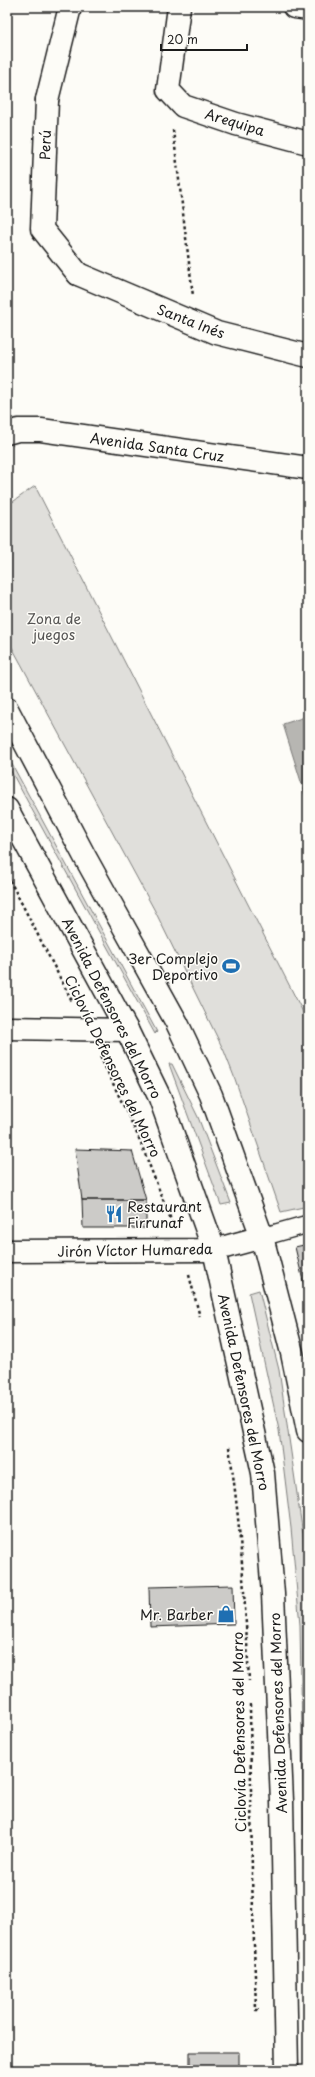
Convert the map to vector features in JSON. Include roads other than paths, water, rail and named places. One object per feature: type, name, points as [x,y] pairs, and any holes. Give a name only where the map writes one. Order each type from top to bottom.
[{"type":"main road","name":"Perú","points":[[70,7],[47,100],[42,229],[78,274]]},
{"type":"main road","name":"Arequipa","points":[[178,7],[168,90],[183,106],[236,124],[308,143]]},
{"type":"main road","points":[[294,7],[308,9]]},
{"type":"main road","name":"Santa Inés","points":[[78,274],[217,333],[308,356]]},
{"type":"main road","name":"Avenida Santa Cruz","points":[[7,433],[18,430],[41,430],[308,468]]},
{"type":"main road","points":[[7,709],[84,858],[177,1023],[210,1095],[262,1237],[292,1353],[308,1431]]},
{"type":"main road","name":"Avenida Defensores del Morro","points":[[7,809],[127,1030],[160,1098],[214,1250],[263,1473],[273,1594],[282,1801],[287,2070]]},
{"type":"main road","points":[[7,1028],[127,1030]]},
{"type":"main road","name":"Jirón Víctor Humareda","points":[[7,1251],[214,1250],[262,1237]]},
{"type":"lane","points":[[262,1237],[308,1224]]},
{"type":"place","name":"3er Complejo Deportivo","points":[[231,966]]},
{"type":"place","name":"Restaurant Firrunaf","points":[[114,1214]]},
{"type":"place","name":"Mr. Barber","points":[[226,1614]]},
{"type":"park label","name":"Zona de juegos","points":[[54,626]]}]
